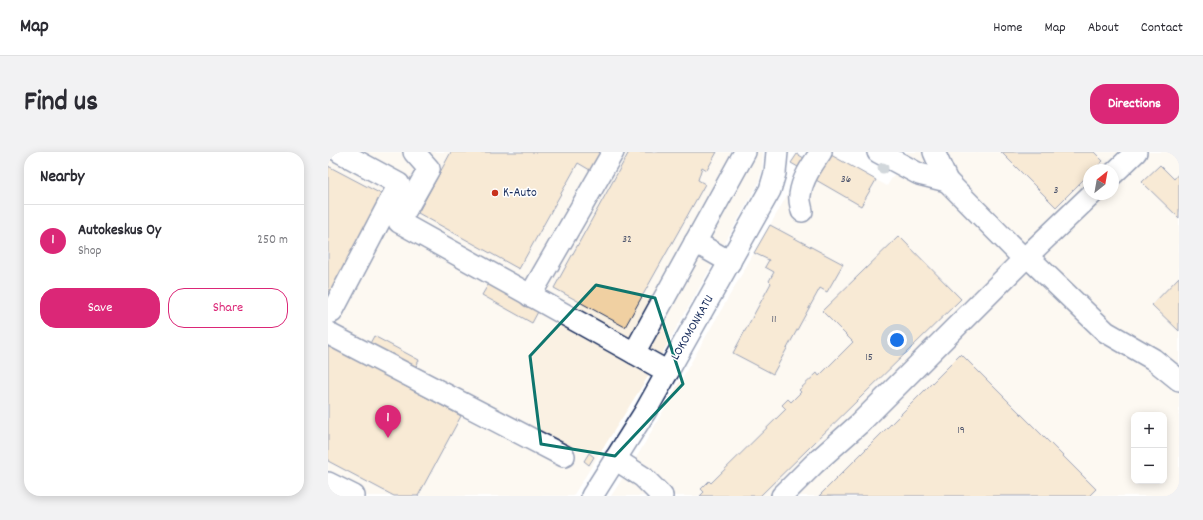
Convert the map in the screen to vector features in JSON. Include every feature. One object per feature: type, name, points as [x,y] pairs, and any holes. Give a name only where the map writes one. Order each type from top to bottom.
[{"type":"street","points":[[328,313],[332,312],[399,184],[340,152]]},
{"type":"street","points":[[414,152],[429,169],[399,222],[668,372]]},
{"type":"street","points":[[530,296],[613,152]]},
{"type":"street","points":[[634,353],[745,152]]},
{"type":"street","name":"LOKOMONKATU","points":[[592,496],[668,372],[770,190],[775,174],[776,152]]},
{"type":"street","points":[[802,211],[800,196],[804,180],[812,164],[821,152]]},
{"type":"street","points":[[878,152],[919,174],[947,181]]},
{"type":"street","points":[[934,152],[947,181],[1025,258],[1106,332],[1153,359],[1179,380]]},
{"type":"street","points":[[1119,168],[1136,152]]},
{"type":"street","points":[[775,174],[804,180]]},
{"type":"street","points":[[782,496],[814,464],[859,424],[1025,258],[1086,200]]},
{"type":"street","points":[[695,242],[730,262]]},
{"type":"street","points":[[328,332],[564,456]]},
{"type":"street","points":[[615,459],[643,477],[662,496]]},
{"type":"street","points":[[328,483],[354,496]]},
{"type":"highlighted area","points":[[596,285],[655,298],[683,384],[615,456],[541,444],[530,356]]},
{"type":"shaded area","points":[[328,152],[763,152],[762,170],[758,184],[659,359],[573,496],[328,496]]},
{"type":"shaded area","points":[[812,152],[828,152],[887,186],[907,152],[1179,152],[1179,496],[611,496],[639,453]]},
{"type":"building","name":"K-Auto","points":[[451,152],[607,152],[595,173],[578,163],[519,269],[418,213]]},
{"type":"building","points":[[629,152],[717,152],[707,170],[702,167],[698,180],[705,184],[625,327],[554,288]]},
{"type":"building","points":[[1001,152],[1094,152],[1103,161],[1100,164],[1083,164],[1083,180],[1056,207]]},
{"type":"building","points":[[797,154],[804,158],[798,167],[791,163]]},
{"type":"building","points":[[831,155],[876,180],[861,206],[816,180]]},
{"type":"building","points":[[1160,165],[1174,179],[1179,173],[1179,218],[1142,182]]},
{"type":"building","points":[[328,166],[385,196],[328,302]]},
{"type":"building","points":[[770,225],[843,264],[827,292],[820,288],[773,374],[733,353],[771,283],[769,281],[774,272],[765,267],[769,260],[754,253]]},
{"type":"building","points":[[899,236],[961,299],[760,496],[700,496],[704,492],[701,489],[709,481],[711,483],[786,409],[782,405],[788,399],[791,402],[801,392],[799,390],[817,373],[819,376],[853,342],[822,311]]},
{"type":"building","points":[[1179,277],[1179,331],[1152,305]]},
{"type":"building","points":[[491,280],[540,308],[532,323],[482,295]]},
{"type":"building","points":[[374,336],[419,360],[414,371],[368,347]]},
{"type":"building","points":[[328,345],[461,416],[418,496],[394,496],[328,461]]},
{"type":"building","points":[[961,354],[1096,489],[1089,496],[819,496]]},
{"type":"building","points":[[589,453],[594,457],[589,465],[584,461]]},
{"type":"place","name":"K-Auto","points":[[495,193]]},
{"type":"place","name":"Autokeskus Oy","points":[[388,438]]}]
